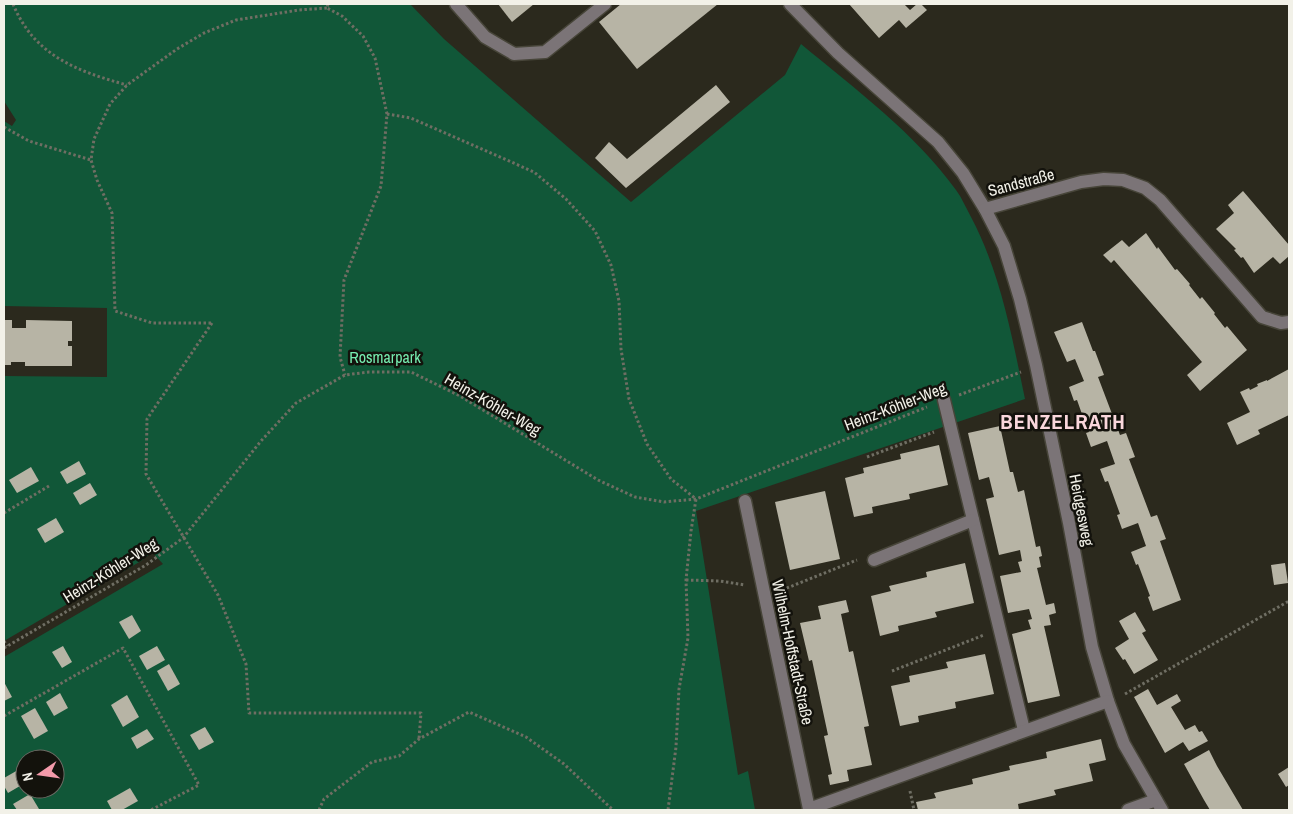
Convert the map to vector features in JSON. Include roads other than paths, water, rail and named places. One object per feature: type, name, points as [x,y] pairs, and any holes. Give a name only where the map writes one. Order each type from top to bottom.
[{"type":"street","points":[[456,4],[485,37],[514,54],[545,52],[605,4]]},
{"type":"street","name":"Sandstraße","points":[[790,4],[838,53],[938,142],[963,173],[985,209],[1082,182],[1104,178],[1123,180],[1145,188],[1160,200],[1262,316],[1281,323],[1289,322]]},
{"type":"street","name":"Heidgesweg","points":[[985,209],[1004,246],[1020,299],[1036,365],[1069,523],[1092,647],[1108,701],[1124,744],[1159,805]]},
{"type":"street","points":[[944,400],[1024,730]]},
{"type":"street","name":"Wilhelm-Hoffstadt-Straße","points":[[745,501],[809,810],[1024,730],[1108,701]]},
{"type":"street","points":[[874,560],[972,520]]},
{"type":"street","points":[[1128,810],[1159,805]]},
{"type":"district","name":"BENZELRATH","points":[[1063,422]]},
{"type":"park label","name":"Rosmarpark","points":[[385,357]]}]
